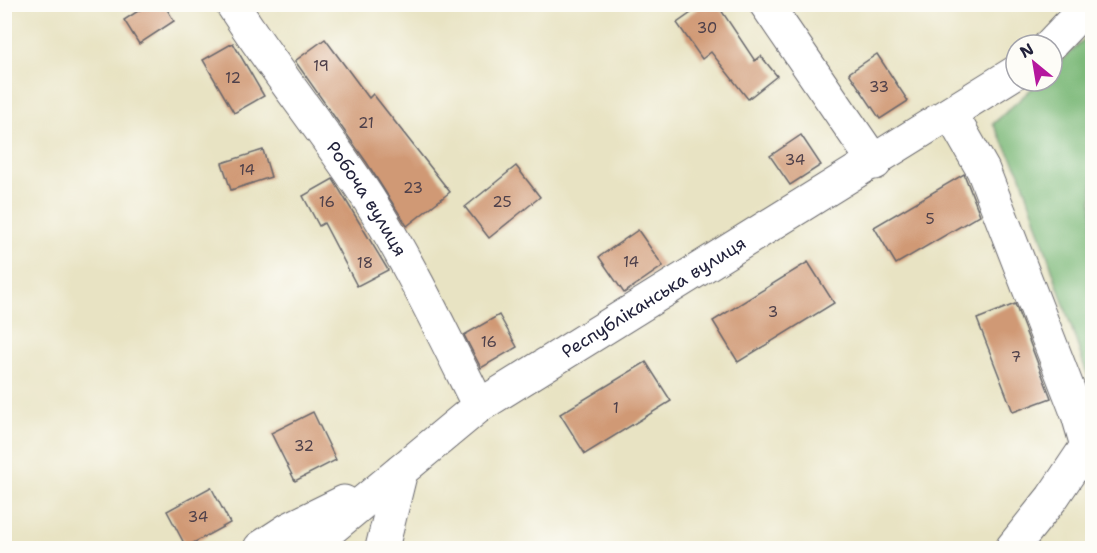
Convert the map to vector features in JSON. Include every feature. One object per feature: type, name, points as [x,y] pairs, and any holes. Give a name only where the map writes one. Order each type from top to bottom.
[{"type":"street","name":"Робоча вулиця","points":[[232,4],[261,50],[320,126],[369,200],[416,280],[479,406]]},
{"type":"street","points":[[766,4],[874,163]]},
{"type":"street","points":[[1061,33],[1089,4]]},
{"type":"street","name":"Республіканська вулиця","points":[[308,549],[479,406],[874,163],[1004,80]]},
{"type":"street","points":[[951,114],[982,170],[1090,455],[1012,549]]},
{"type":"street","points":[[260,549],[289,529],[401,471]]},
{"type":"street","points":[[382,549],[401,471]]},
{"type":"green space","points":[[1092,32],[1092,389],[1020,173],[993,124],[1027,93],[1064,93],[1064,59]]},
{"type":"building","points":[[149,4],[164,4],[174,21],[139,44],[124,20]]},
{"type":"building","points":[[704,4],[717,4],[755,61],[761,56],[777,76],[748,99],[711,52],[702,59],[677,23]]},
{"type":"building","points":[[325,39],[369,98],[373,94],[450,192],[407,226],[367,163],[295,61]]},
{"type":"building","points":[[233,43],[264,96],[234,113],[203,60]]},
{"type":"building","points":[[877,54],[908,101],[880,119],[849,73]]},
{"type":"building","points":[[801,135],[821,165],[790,185],[770,156]]},
{"type":"building","points":[[263,150],[271,177],[231,190],[222,163]]},
{"type":"building","points":[[516,166],[540,197],[489,238],[465,207]]},
{"type":"building","points":[[964,174],[980,215],[896,264],[874,227]]},
{"type":"building","points":[[333,179],[388,270],[357,286],[324,223],[319,226],[303,196]]},
{"type":"building","points":[[638,230],[663,266],[624,293],[599,257]]},
{"type":"building","points":[[808,262],[834,303],[738,362],[713,321]]},
{"type":"building","points":[[1015,304],[1051,398],[1013,412],[977,319]]},
{"type":"building","points":[[499,315],[517,347],[481,368],[464,335]]},
{"type":"building","points":[[646,362],[671,401],[585,454],[560,414]]},
{"type":"building","points":[[313,412],[336,460],[295,481],[271,433]]},
{"type":"building","points":[[211,487],[230,523],[186,547],[167,511]]}]
